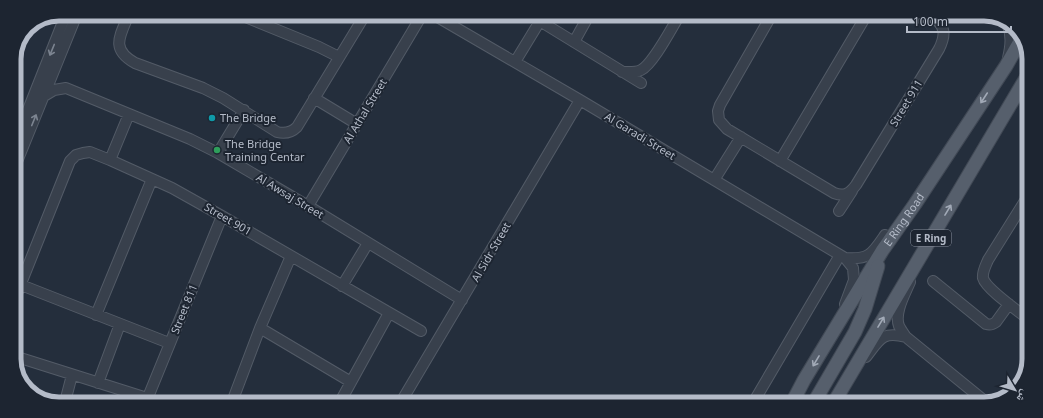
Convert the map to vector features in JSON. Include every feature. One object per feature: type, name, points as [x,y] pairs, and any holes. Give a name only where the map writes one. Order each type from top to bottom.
[{"type":"main road","name":"E Ring Road","points":[[796,397],[828,340],[882,251],[1006,66],[1019,44]]},
{"type":"main road","name":"E Ring","points":[[837,397],[1022,85]]},
{"type":"main road","points":[[818,397],[854,332],[867,303],[882,251]]},
{"type":"street","points":[[21,127],[63,21]]},
{"type":"street","points":[[21,152],[74,21]]},
{"type":"street","points":[[125,21],[119,39],[119,47],[127,59],[203,88],[244,110],[277,132],[282,133],[288,133],[297,127],[361,21]]},
{"type":"street","points":[[255,21],[319,47],[339,57]]},
{"type":"street","name":"Al Athal Street","points":[[308,206],[418,21]]},
{"type":"street","name":"Al Garadi Street","points":[[444,21],[843,257]]},
{"type":"street","points":[[515,62],[540,21],[641,83]]},
{"type":"street","points":[[574,42],[586,21]]},
{"type":"street","points":[[622,72],[636,72],[643,69],[653,58],[676,21]]},
{"type":"street","points":[[768,21],[723,99],[718,111],[719,120],[723,125],[741,137],[834,193],[840,196],[852,191]]},
{"type":"street","points":[[780,161],[863,21]]},
{"type":"street","name":"Street 911","points":[[839,211],[944,40],[944,31],[941,24],[937,21]]},
{"type":"street","points":[[1006,66],[1011,39],[1010,31]]},
{"type":"street","points":[[44,96],[54,90],[66,88],[59,79],[55,68]]},
{"type":"street","name":"Al Awsaj Street","points":[[66,88],[190,139],[308,206],[462,300]]},
{"type":"street","points":[[314,98],[357,124]]},
{"type":"street","name":"Al Sidr Street","points":[[405,397],[580,100]]},
{"type":"street","points":[[218,154],[244,110]]},
{"type":"street","points":[[110,160],[129,114]]},
{"type":"street","points":[[714,180],[741,137]]},
{"type":"street","name":"Street 901","points":[[21,285],[70,161],[82,152],[90,152],[152,178],[193,199],[421,331]]},
{"type":"street","points":[[96,315],[152,178]]},
{"type":"street","points":[[843,257],[857,259],[868,256],[878,246],[888,231],[914,204]]},
{"type":"street","points":[[1022,206],[984,268],[983,277],[991,289],[1022,314]]},
{"type":"street","name":"Street 811","points":[[148,397],[222,216]]},
{"type":"street","points":[[342,286],[368,243]]},
{"type":"street","points":[[923,252],[899,311],[899,326],[906,337],[980,397]]},
{"type":"street","points":[[234,397],[260,328],[291,256]]},
{"type":"street","points":[[828,340],[854,280],[853,268],[843,257]]},
{"type":"street","points":[[756,397],[843,257]]},
{"type":"street","points":[[933,281],[986,324],[990,325],[996,322],[1009,304]]},
{"type":"street","points":[[21,285],[169,343]]},
{"type":"street","points":[[343,397],[389,313]]},
{"type":"street","points":[[98,383],[120,324]]},
{"type":"street","points":[[260,328],[351,382]]},
{"type":"street","points":[[841,390],[885,336],[891,334],[906,337]]},
{"type":"street","points":[[21,358],[138,397]]},
{"type":"street","points":[[66,397],[72,375]]},
{"type":"place","name":"The Bridge","points":[[212,118]]},
{"type":"place","name":"The Bridge Training Centar","points":[[217,150]]}]
